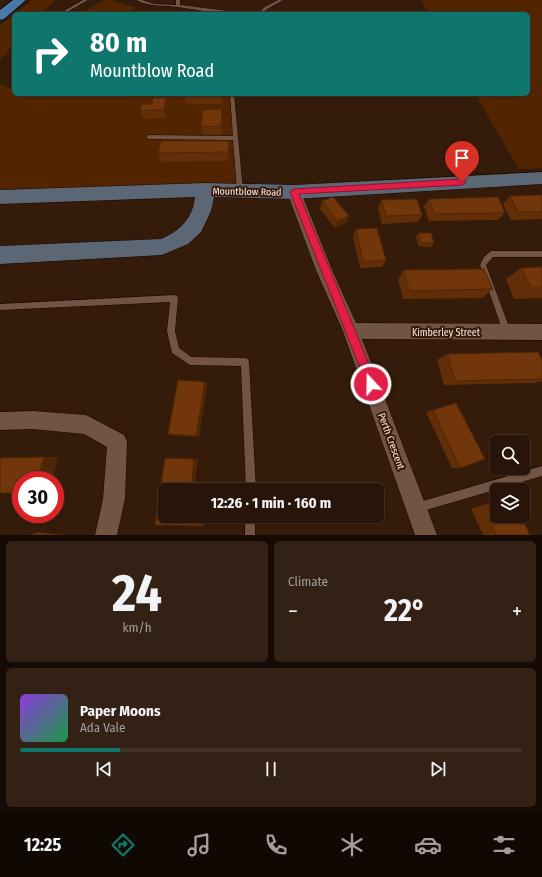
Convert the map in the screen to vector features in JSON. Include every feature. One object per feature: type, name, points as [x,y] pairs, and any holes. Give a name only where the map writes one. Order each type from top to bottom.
[{"type":"main road","points":[[0,16],[20,0]]},
{"type":"street","name":"Mountblow Road","points":[[0,197],[205,190],[294,192],[542,178]]},
{"type":"street","points":[[0,255],[162,247],[173,243],[182,237],[200,220],[204,208],[205,190]]},
{"type":"street","name":"Perth Crescent","points":[[294,192],[324,270],[351,331],[426,535]]},
{"type":"street","name":"Kimberley Street","points":[[351,331],[542,332]]},
{"type":"street","points":[[0,421],[33,420],[86,424],[117,442],[114,498],[106,535]]},
{"type":"lane","points":[[66,11],[86,0]]},
{"type":"lane","points":[[138,0],[154,5],[178,6],[190,10],[227,12]]},
{"type":"lane","points":[[178,0],[178,6]]},
{"type":"lane","points":[[261,12],[281,0]]},
{"type":"lane","points":[[232,96],[240,191]]},
{"type":"lane","points":[[149,137],[235,138]]},
{"type":"lane","points":[[507,332],[483,265],[491,254],[542,254]]},
{"type":"lane","points":[[0,307],[174,298],[171,331],[176,350],[190,361],[245,362],[251,483]]},
{"type":"lane","points":[[416,508],[542,472]]},
{"type":"lane","points":[[250,523],[250,535]]},
{"type":"shaded area","points":[[32,0],[55,0],[43,12],[17,12]]},
{"type":"shaded area","points":[[105,0],[111,0],[136,8],[130,12],[83,12]]},
{"type":"shaded area","points":[[421,0],[542,0],[542,168],[519,169],[476,96],[530,96],[530,12],[428,12]]},
{"type":"shaded area","points":[[12,17],[12,46],[0,60],[0,26]]},
{"type":"shaded area","points":[[0,84],[12,89],[12,96],[29,96],[34,98],[37,96],[232,96],[240,191],[0,197]]},
{"type":"building","points":[[153,98],[166,98],[164,110],[140,110],[142,104],[152,104]]},
{"type":"building","points":[[222,109],[221,126],[201,127],[203,110]]},
{"type":"building","points":[[161,141],[229,141],[228,152],[158,153]]},
{"type":"building","points":[[542,195],[542,212],[518,212],[510,196]]},
{"type":"building","points":[[333,197],[349,216],[337,221],[322,201]]},
{"type":"building","points":[[498,197],[505,213],[434,214],[429,199]]},
{"type":"building","points":[[417,199],[422,215],[386,216],[381,200]]},
{"type":"building","points":[[377,228],[386,260],[363,262],[356,229]]},
{"type":"building","points":[[418,233],[431,233],[434,243],[421,243]]},
{"type":"building","points":[[542,267],[542,288],[531,288],[521,268]]},
{"type":"building","points":[[484,269],[493,289],[409,291],[404,270]]},
{"type":"building","points":[[538,352],[542,360],[542,379],[455,381],[447,354]]},
{"type":"building","points":[[178,380],[205,382],[196,436],[168,434]]},
{"type":"building","points":[[456,403],[485,459],[460,468],[433,410]]},
{"type":"building","points":[[44,457],[40,471],[12,471],[12,493],[0,493],[0,458]]},
{"type":"building","points":[[165,458],[194,459],[192,483],[161,483]]},
{"type":"building","points":[[158,505],[158,523],[203,523],[203,526],[155,525]]},
{"type":"building","points":[[490,512],[490,522],[486,513]]},
{"type":"building","points":[[491,523],[524,523],[530,535],[496,535]]},
{"type":"route","points":[[371,384],[294,192],[462,182]]}]
